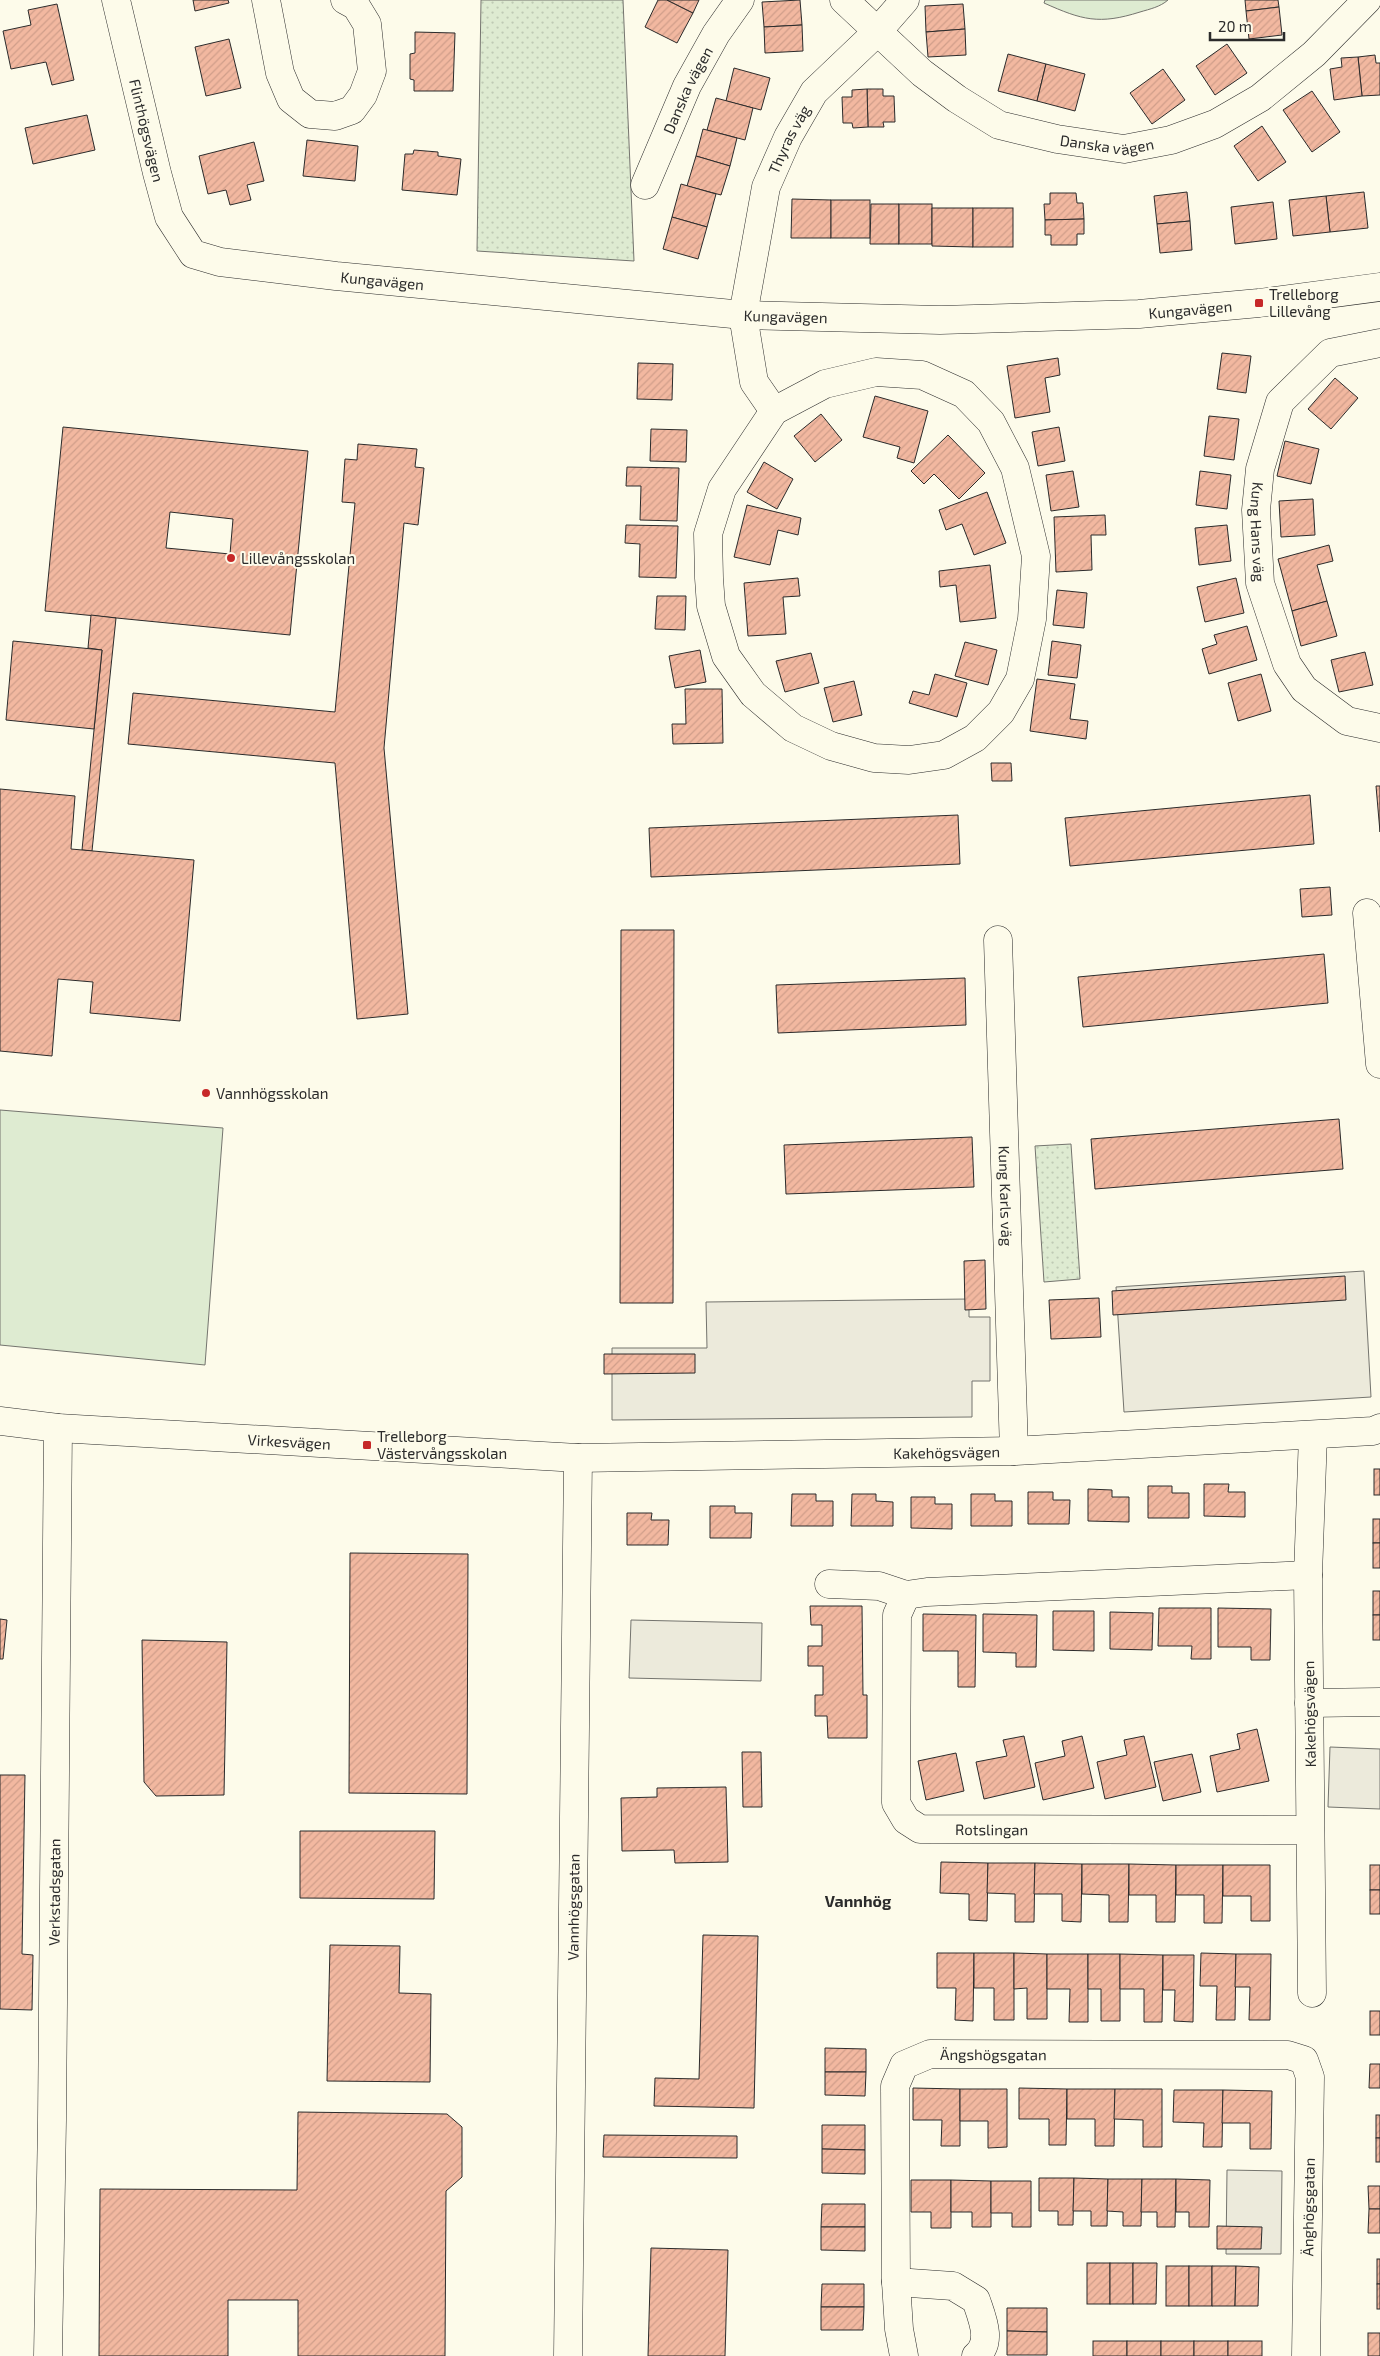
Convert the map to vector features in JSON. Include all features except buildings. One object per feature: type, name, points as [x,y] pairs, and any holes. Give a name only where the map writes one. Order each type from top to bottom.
[{"type":"street","name":"Flinthögsvägen","points":[[116,0],[169,217],[192,254]]},
{"type":"street","points":[[266,0],[280,73],[291,99],[310,114],[335,116],[352,110],[363,96],[372,71],[366,24],[356,6],[345,0]]},
{"type":"street","name":"Danska vägen","points":[[645,185],[687,86],[716,34],[740,0]]},
{"type":"street","name":"Danska vägen","points":[[844,0],[922,73],[957,99],[999,125],[1057,139],[1124,149],[1171,140],[1215,124],[1260,98],[1314,54],[1368,6]]},
{"type":"street","name":"Thyras väg","points":[[774,411],[754,382],[743,315],[766,187],[788,137],[814,92],[877,32],[905,0]]},
{"type":"street","name":"Kungavägen","points":[[192,254],[220,262],[336,276],[743,315],[940,320],[1139,314],[1259,303],[1380,287]]},
{"type":"street","name":"Kung Hans väg","points":[[1380,343],[1330,353],[1280,402],[1260,469],[1256,510],[1260,583],[1286,664],[1304,689],[1347,722],[1380,728]]},
{"type":"street","points":[[876,372],[922,375],[964,394],[991,422],[1016,468],[1036,556],[1032,619],[1020,679],[1001,712],[976,738],[944,755],[909,760],[874,758],[831,746],[793,728],[753,694],[726,656],[711,606],[708,534],[722,489],[774,411],[825,384],[876,372]]},
{"type":"street","points":[[1367,913],[1380,1064]]},
{"type":"street","name":"Kung Karls väg","points":[[998,940],[1014,1451]]},
{"type":"street","name":"Virkesvägen","points":[[0,1421],[58,1428],[578,1458]]},
{"type":"street","name":"Verkstadsgatan","points":[[48,2356],[58,1428]]},
{"type":"street","name":"Kakehögsvägen","points":[[578,1458],[1014,1451],[1313,1435],[1373,1431],[1380,1428]]},
{"type":"street","name":"Kakehögsvägen","points":[[1312,1993],[1308,1575],[1313,1435]]},
{"type":"street","name":"Vannhögsgatan","points":[[568,2356],[578,1458]]},
{"type":"street","points":[[830,1584],[880,1586],[906,1595],[937,1591],[1308,1575]]},
{"type":"street","name":"Rotslingan","points":[[906,1595],[897,1614],[896,1803],[906,1820],[920,1830],[1310,1830]]},
{"type":"street","points":[[1309,1703],[1380,1702]]},
{"type":"street","name":"Ängshögsgatan","points":[[904,2356],[899,2329],[896,2282],[895,2086],[904,2065],[930,2054],[1288,2055],[1304,2060]]},
{"type":"street","name":"Änghögsgatan","points":[[1304,2060],[1310,2077],[1306,2356]]},
{"type":"street","points":[[896,2282],[952,2286],[976,2300],[986,2331],[981,2352],[976,2356]]},
{"type":"green space","points":[[481,0],[623,0],[634,261],[477,251]]},
{"type":"green space","points":[[1045,0],[1168,0],[1158,6],[1126,16],[1091,19],[1080,17],[1044,3]]},
{"type":"green space","points":[[0,1110],[223,1128],[205,1365],[0,1345]]},
{"type":"green space","points":[[1071,1144],[1080,1279],[1044,1282],[1035,1146]]},
{"type":"shaded area","points":[[1364,1271],[1371,1397],[1124,1412],[1116,1287]]},
{"type":"shaded area","points":[[969,1299],[969,1317],[990,1317],[990,1381],[972,1381],[972,1417],[612,1420],[612,1348],[707,1348],[706,1302]]},
{"type":"shaded area","points":[[631,1620],[762,1623],[761,1681],[629,1678]]},
{"type":"shaded area","points":[[1330,1747],[1380,1749],[1380,1809],[1328,1807]]},
{"type":"shaded area","points":[[1227,2170],[1282,2171],[1281,2254],[1226,2254]]},
{"type":"place","name":"Trelleborg Lillevång","points":[[1259,303]]},
{"type":"place","name":"Lillevångsskolan","points":[[231,558]]},
{"type":"place","name":"Vannhögsskolan","points":[[206,1093]]},
{"type":"place","name":"Trelleborg Västervångsskolan","points":[[367,1445]]},
{"type":"district","name":"Vannhög","points":[[858,1900]]}]
